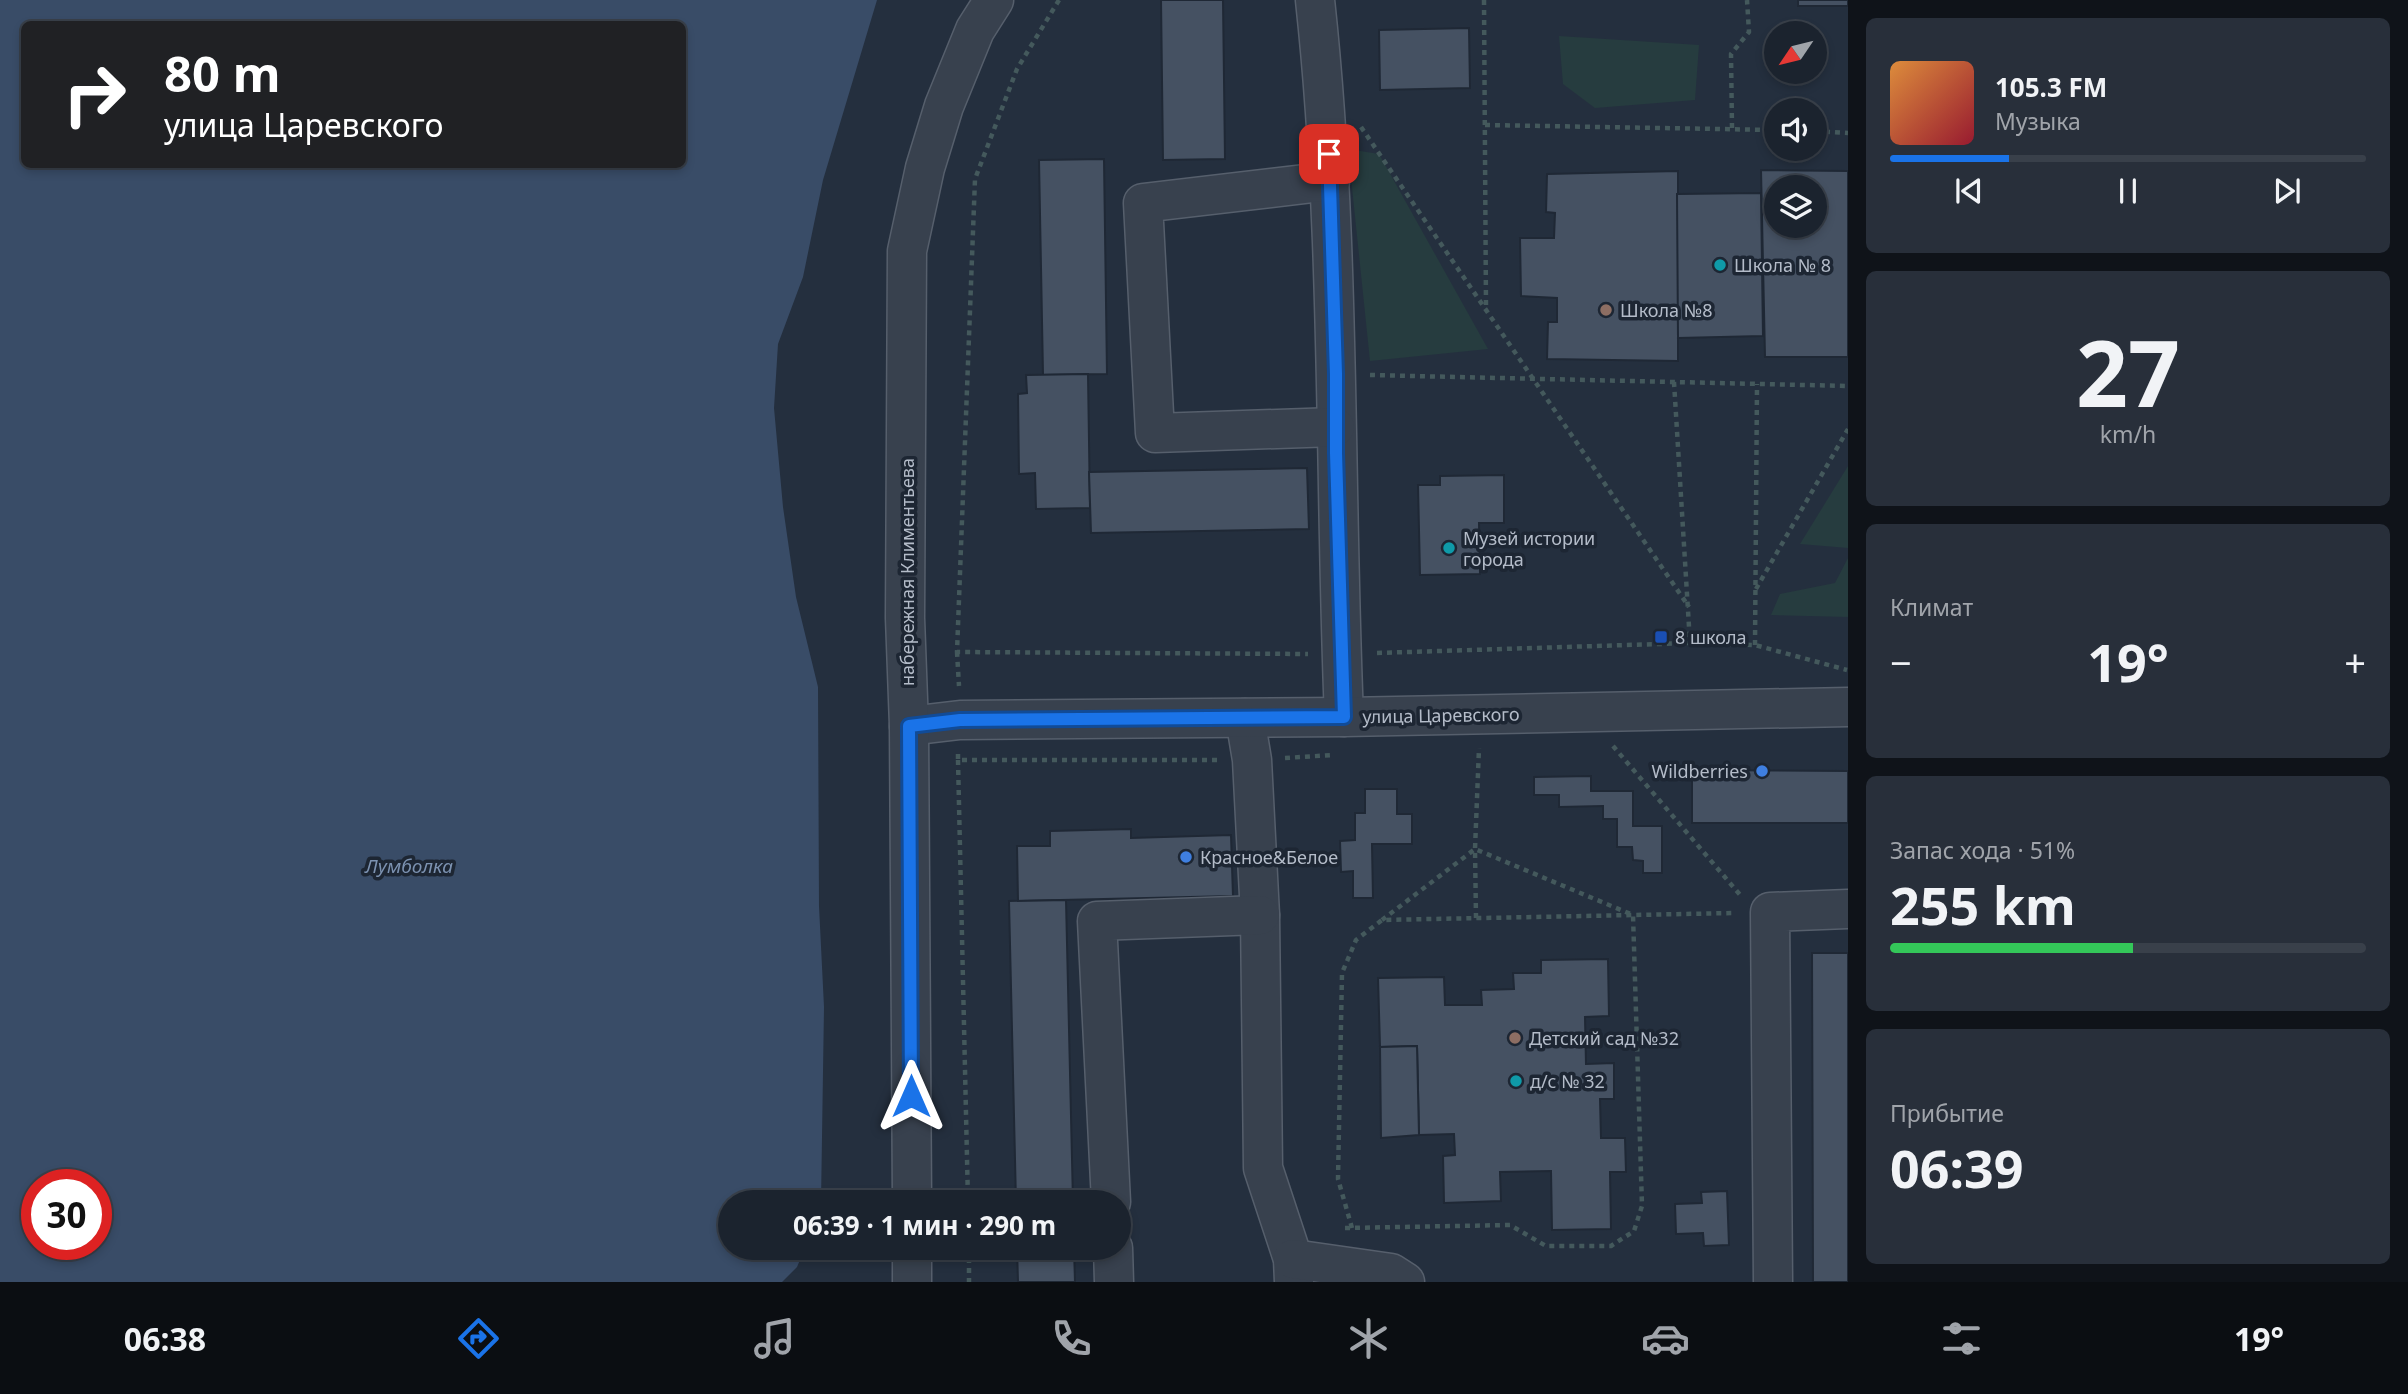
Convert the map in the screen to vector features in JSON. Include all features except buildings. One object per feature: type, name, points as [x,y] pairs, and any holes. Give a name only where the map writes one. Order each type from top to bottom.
[{"type":"street","name":"набережная Климентьева","points":[[912,1190],[909,726],[905,618],[907,251],[925,168],[944,106],[975,30],[994,0]]},
{"type":"street","points":[[1315,0],[1331,181],[1335,428],[1345,736]]},
{"type":"street","points":[[1331,181],[1143,203],[1155,433],[1335,428]]},
{"type":"street","name":"улица Царевского","points":[[909,726],[960,720],[1245,718],[1345,736],[1848,707]]},
{"type":"street","points":[[1245,718],[1252,760],[1260,915],[1263,1168],[1294,1271],[1391,1273],[1405,1282]]},
{"type":"street","points":[[1773,1282],[1763,913],[1848,909]]},
{"type":"street","points":[[1110,1190],[1097,921],[1260,915]]},
{"type":"street","points":[[912,1260],[912,1282]]},
{"type":"street","points":[[1113,1260],[1114,1282]]},
{"type":"path","points":[[1059,0],[1017,69],[975,179],[957,652],[1341,654],[1690,643],[1755,645],[1848,670]]},
{"type":"path","points":[[1485,0],[1486,309]]},
{"type":"path","points":[[1732,128],[1731,54],[1749,32],[1747,0]]},
{"type":"path","points":[[1354,116],[1689,607]]},
{"type":"path","points":[[1485,125],[1764,129]]},
{"type":"path","points":[[1827,132],[1848,133]]},
{"type":"path","points":[[1336,374],[1848,386]]},
{"type":"path","points":[[1674,382],[1690,643]]},
{"type":"path","points":[[1755,645],[1757,384]]},
{"type":"path","points":[[1756,590],[1848,429]]},
{"type":"path","points":[[1252,760],[1345,736]]},
{"type":"path","points":[[1612,744],[1763,913]]},
{"type":"path","points":[[1476,918],[1475,849],[1479,747],[1492,747]]},
{"type":"path","points":[[958,760],[968,1190]]},
{"type":"path","points":[[1475,849],[1633,915]]},
{"type":"path","points":[[1352,1228],[1338,1179],[1342,973],[1356,940],[1475,849]]},
{"type":"path","points":[[1382,920],[1763,913]]},
{"type":"path","points":[[1337,1228],[1510,1225],[1546,1246],[1611,1246],[1634,1231],[1642,1206],[1633,915]]},
{"type":"path","points":[[969,1260],[970,1282]]},
{"type":"green space","points":[[1559,36],[1699,45],[1695,100],[1595,108],[1563,84]]},
{"type":"green space","points":[[1348,149],[1379,154],[1488,349],[1370,361]]},
{"type":"green space","points":[[1848,466],[1848,548],[1800,544]]},
{"type":"green space","points":[[1848,558],[1848,617],[1771,615],[1780,594],[1835,583]]},
{"type":"water","name":"Лумболка","points":[[0,0],[877,0],[823,180],[803,277],[778,344],[774,408],[783,507],[796,597],[818,687],[819,906],[824,1007],[821,1190],[718,1190],[718,1260],[800,1260],[797,1267],[782,1282],[0,1282]]},
{"type":"place","name":"Школа № 8","points":[[1720,265]]},
{"type":"place","name":"Школа №8","points":[[1606,310]]},
{"type":"place","name":"Музей истории города","points":[[1449,548]]},
{"type":"place","name":"8 школа","points":[[1661,637]]},
{"type":"place","name":"Wildberries","points":[[1762,771]]},
{"type":"place","name":"Красное&Белое","points":[[1186,857]]},
{"type":"place","name":"Детский сад №32","points":[[1515,1038]]},
{"type":"place","name":"д/с № 32","points":[[1516,1081]]},
{"type":"route","points":[[911,1096],[909,726],[960,720],[1344,717],[1329,154]]}]
